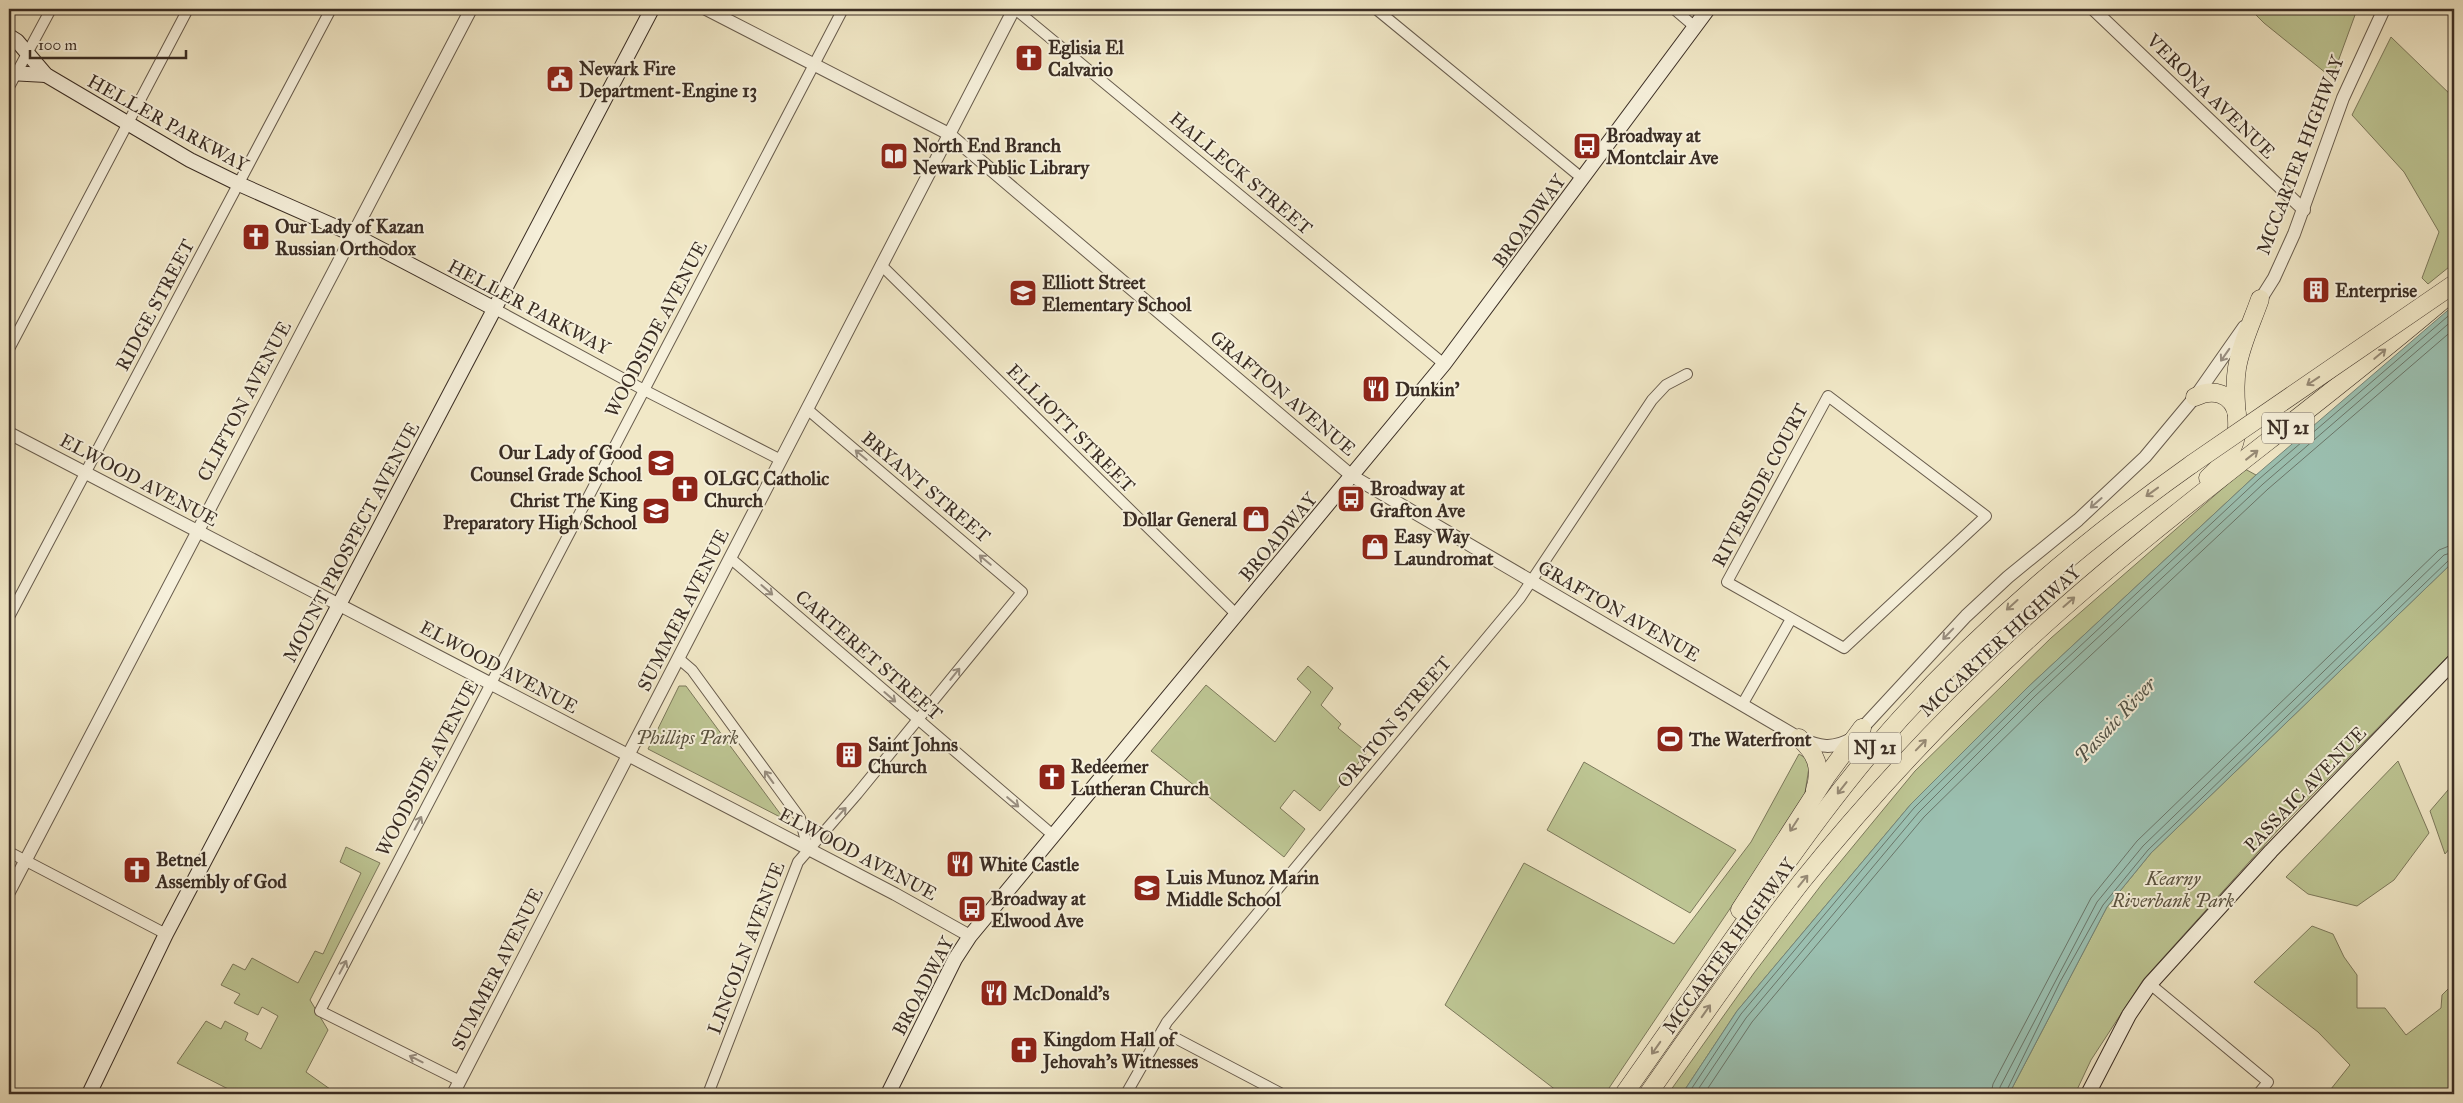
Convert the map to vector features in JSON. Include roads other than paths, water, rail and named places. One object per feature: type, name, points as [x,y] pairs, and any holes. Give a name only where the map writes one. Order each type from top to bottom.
[{"type":"highway","name":"NJ 21","points":[[1624,1094],[1822,814],[1907,712],[1980,636],[2036,584],[2126,510],[2454,284]]},
{"type":"highway","name":"MCCARTER HIGHWAY","points":[[1648,1094],[1802,882],[1900,767],[2006,660],[2118,561],[2351,378],[2454,290]]},
{"type":"highway","points":[[2118,561],[2222,464],[2234,446],[2239,424],[2236,384],[2237,365],[2260,299]]},
{"type":"highway","points":[[2195,397],[2211,392],[2220,393],[2234,404],[2239,424]]},
{"type":"highway","points":[[1674,1023],[1750,894],[1811,799],[1862,728]]},
{"type":"highway","points":[[1799,738],[1808,746],[1818,763],[1818,781],[1811,799]]},
{"type":"highway","points":[[1652,1094],[1679,1050]]},
{"type":"main road","name":"MOUNT PROSPECT AVENUE","points":[[89,1094],[166,934],[652,9]]},
{"type":"main road","name":"BROADWAY","points":[[888,1094],[955,959],[970,936],[1444,364],[1708,9]]},
{"type":"main road","name":"HELLER PARKWAY","points":[[9,36],[18,41],[46,75],[127,124],[239,184],[352,234],[494,308]]},
{"type":"main road","points":[[11,79],[46,75]]},
{"type":"main road","name":"PASSAIC AVENUE","points":[[2088,1094],[2125,1023],[2150,984],[2271,851],[2454,661]]},
{"type":"street","points":[[11,79],[28,53],[51,9]]},
{"type":"street","points":[[9,349],[188,9]]},
{"type":"street","name":"RIDGE STREET","points":[[9,617],[331,9]]},
{"type":"street","name":"CLIFTON AVENUE","points":[[9,892],[471,9]]},
{"type":"street","name":"GRAFTON AVENUE","points":[[706,9],[949,134],[1352,476],[1799,738],[1824,747],[1833,747],[1852,738],[1862,728]]},
{"type":"street","name":"WOODSIDE AVENUE","points":[[457,1090],[320,1011],[843,9]]},
{"type":"street","name":"SUMMER AVENUE","points":[[457,1090],[1014,9]]},
{"type":"street","name":"HALLECK STREET","points":[[1014,9],[1444,364]]},
{"type":"street","points":[[1376,9],[1583,179]]},
{"type":"street","points":[[1674,9],[1696,27]]},
{"type":"street","name":"VERONA AVENUE","points":[[2093,9],[2304,210]]},
{"type":"street","name":"MCCARTER HIGHWAY","points":[[1862,728],[1966,616],[2127,475],[2195,397],[2235,341],[2284,256],[2304,210],[2343,98],[2384,9]]},
{"type":"street","name":"ELLIOTT STREET","points":[[882,265],[1237,615]]},
{"type":"street","name":"HELLER PARKWAY","points":[[494,308],[644,390],[781,460]]},
{"type":"street","name":"ORATON STREET","points":[[1126,1094],[1162,1031],[1532,582],[1652,400],[1666,385],[1687,374]]},
{"type":"street","name":"RIVERSIDE COURT","points":[[1828,396],[1986,516],[1844,648],[1791,620],[1727,582],[1828,396]]},
{"type":"street","name":"BRYANT STREET","points":[[807,409],[1022,592]]},
{"type":"street","name":"ELWOOD AVENUE","points":[[9,433],[903,898],[970,936]]},
{"type":"street","name":"CARTERET STREET","points":[[730,558],[1054,836]]},
{"type":"street","name":"LINCOLN AVENUE","points":[[708,1094],[792,873],[798,862],[857,794],[1022,592]]},
{"type":"street","points":[[1742,705],[1791,620]]},
{"type":"street","points":[[678,658],[692,670],[800,818],[808,849]]},
{"type":"street","points":[[9,852],[166,934]]},
{"type":"street","points":[[2150,984],[2268,1082],[2258,1094]]},
{"type":"street","points":[[1162,1031],[1279,1093]]},
{"type":"water","name":"Passaic River","points":[[2454,305],[2454,561],[2151,853],[2107,907],[2009,1094],[1682,1094],[1737,1011],[1911,804],[2027,688],[2256,475]]},
{"type":"place","name":"Eglisia El Calvario","points":[[1029,58]]},
{"type":"place","name":"Newark Fire Department-Engine 13","points":[[560,79]]},
{"type":"place","name":"Broadway at Montclair Ave","points":[[1587,146]]},
{"type":"place","name":"North End Branch Newark Public Library","points":[[894,156]]},
{"type":"place","name":"Our Lady of Kazan Russian Orthodox","points":[[256,237]]},
{"type":"place","name":"Enterprise","points":[[2316,290]]},
{"type":"place","name":"Elliott Street Elementary School","points":[[1023,293]]},
{"type":"place","name":"Dunkin'","points":[[1376,389]]},
{"type":"place","name":"Our Lady of Good Counsel Grade School","points":[[661,463]]},
{"type":"place","name":"OLGC Catholic Church","points":[[685,489]]},
{"type":"place","name":"Broadway at Grafton Ave","points":[[1351,499]]},
{"type":"place","name":"Christ The King Preparatory High School","points":[[656,511]]},
{"type":"place","name":"Dollar General","points":[[1256,519]]},
{"type":"place","name":"Easy Way Laundromat","points":[[1375,547]]},
{"type":"place","name":"The Waterfront","points":[[1670,739]]},
{"type":"place","name":"Saint Johns Church","points":[[849,755]]},
{"type":"place","name":"Redeemer Lutheran Church","points":[[1052,777]]},
{"type":"place","name":"White Castle","points":[[960,864]]},
{"type":"place","name":"Betnel Assembly of God","points":[[137,870]]},
{"type":"place","name":"Luis Munoz Marin Middle School","points":[[1147,888]]},
{"type":"place","name":"Broadway at Elwood Ave","points":[[972,909]]},
{"type":"place","name":"McDonald's","points":[[994,993]]},
{"type":"place","name":"Kingdom Hall of Jehovah's Witnesses","points":[[1024,1050]]},
{"type":"park label","name":"Phillips Park","points":[[687,737]]},
{"type":"park label","name":"Kearny Riverbank Park","points":[[2173,889]]}]
